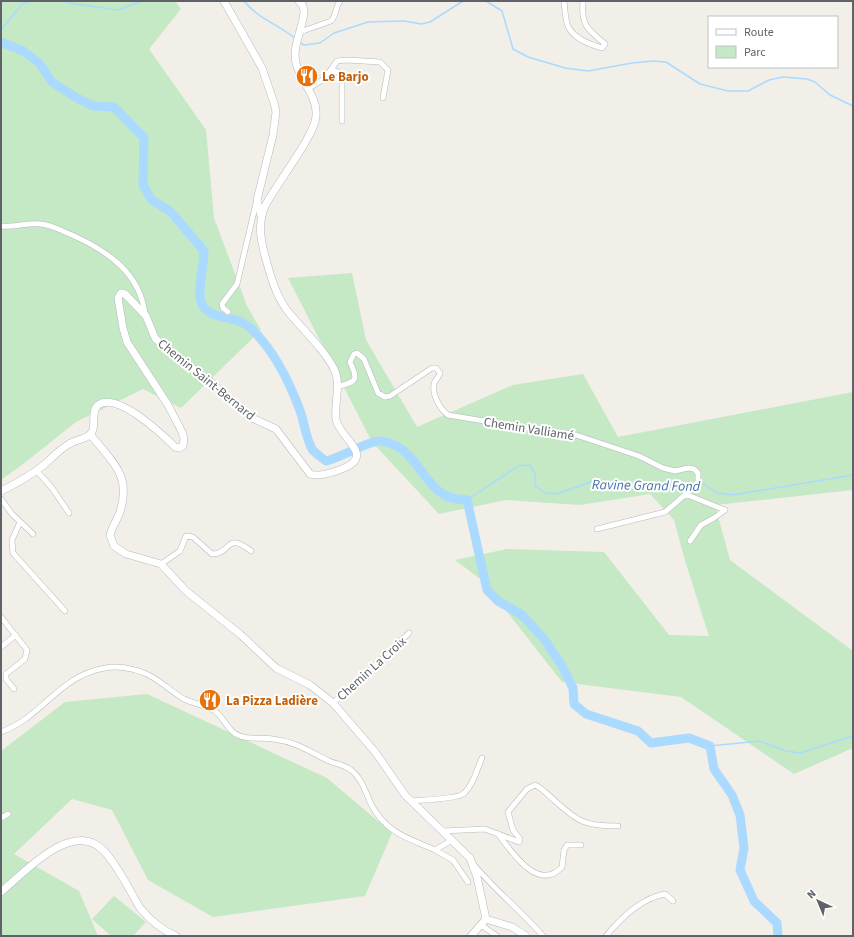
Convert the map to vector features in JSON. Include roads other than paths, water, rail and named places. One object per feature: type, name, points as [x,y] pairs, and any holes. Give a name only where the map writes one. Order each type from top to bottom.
[{"type":"street","points":[[224,1],[262,68],[276,112],[274,129],[252,227],[240,262],[237,284],[222,304],[223,308],[228,312]]},
{"type":"street","points":[[261,216],[269,199],[315,123],[316,109],[296,62],[298,39],[304,12],[303,6],[299,1]]},
{"type":"street","points":[[298,39],[331,21],[335,17],[337,4],[340,1]]},
{"type":"street","points":[[564,1],[568,27],[582,39],[592,45],[602,48],[605,44],[587,27],[582,17],[583,1]]},
{"type":"street","points":[[308,89],[325,78],[337,62],[347,60],[380,62],[388,70],[383,98]]},
{"type":"street","points":[[331,69],[338,72],[342,77],[342,121]]},
{"type":"street","points":[[257,200],[261,204],[269,199]]},
{"type":"street","points":[[257,200],[261,216],[260,234],[275,290],[286,308],[332,364],[336,376],[337,387]]},
{"type":"street","name":"Chemin Saint-Bernard","points":[[1,226],[42,224],[80,239],[115,260],[134,280],[142,296],[146,316],[155,338],[162,346],[212,382],[250,417],[276,429],[310,474],[318,475],[347,466],[356,458],[357,453],[354,445],[338,427],[336,418],[337,387]]},
{"type":"street","points":[[1,491],[25,479],[64,447],[90,434],[93,429],[95,410],[98,405],[107,402],[113,402],[143,418],[175,447],[179,448],[183,446],[184,439],[182,432],[168,405],[127,342],[123,328],[118,295],[124,294],[146,316]]},
{"type":"street","name":"Chemin Valliamé","points":[[337,387],[352,383],[355,380],[356,375],[350,362],[351,358],[357,353],[364,359],[378,393],[385,397],[403,388],[432,368],[436,368],[440,373],[434,383],[435,394],[439,405],[448,415],[517,427],[573,434],[639,456],[663,468],[675,471],[688,468],[694,469],[699,477],[694,486],[665,512],[597,528]]},
{"type":"street","points":[[90,434],[113,461],[122,477],[122,505],[110,535],[111,542],[126,554],[162,564],[186,591],[236,630],[276,668],[310,686],[333,703],[376,753],[398,787],[467,854],[496,890],[527,918],[543,936]]},
{"type":"street","points":[[36,471],[52,488],[69,513]]},
{"type":"street","points":[[685,494],[725,510],[714,518],[700,524],[690,541]]},
{"type":"street","points":[[1,499],[20,522],[33,534]]},
{"type":"street","points":[[20,522],[12,540],[13,553],[66,611]]},
{"type":"street","points":[[162,564],[180,551],[186,536],[193,537],[212,554],[217,553],[236,542],[241,543],[251,552]]},
{"type":"street","points":[[1,617],[27,650],[24,659],[6,674],[6,679],[14,690]]},
{"type":"street","name":"Chemin La Croix","points":[[333,703],[360,680],[409,633]]},
{"type":"street","points":[[1,647],[16,635]]},
{"type":"street","points":[[1,732],[14,727],[37,711],[62,687],[75,678],[90,671],[106,668],[123,668],[140,672],[156,679],[186,700],[212,710],[220,716],[227,728],[239,736],[286,741],[300,745],[330,761],[352,770],[358,777],[373,807],[385,824],[398,835],[435,850],[453,860],[468,882]]},
{"type":"street","points":[[411,801],[453,797],[464,793],[473,779],[482,758]]},
{"type":"street","points":[[443,831],[485,830],[519,842],[520,839],[513,830],[508,812],[527,789],[535,785],[582,822],[593,826],[618,826]]},
{"type":"street","points":[[1,818],[8,814]]},
{"type":"street","points":[[497,834],[525,867],[532,872],[545,874],[562,867],[564,850],[567,845],[581,846]]},
{"type":"street","points":[[1,892],[57,847],[70,841],[84,840],[91,842],[104,850],[140,908],[166,934],[176,936]]},
{"type":"street","points":[[435,850],[452,840]]},
{"type":"street","points":[[473,863],[486,919]]},
{"type":"street","points":[[606,936],[625,914],[658,895],[665,894],[672,901]]},
{"type":"street","points":[[471,936],[486,919]]},
{"type":"street","points":[[486,919],[512,927],[526,936]]},
{"type":"street","points":[[480,925],[497,936]]},
{"type":"waterway","points":[[1,30],[23,3],[32,1]]},
{"type":"waterway","points":[[63,1],[118,10],[141,1]]},
{"type":"waterway","points":[[244,1],[255,12],[295,38]]},
{"type":"waterway","points":[[299,42],[304,45],[320,43],[334,33],[368,22],[404,21],[421,24],[430,22],[463,1]]},
{"type":"waterway","points":[[486,1],[502,11],[513,49],[528,57],[565,68],[588,71],[632,63],[653,61],[666,62],[700,84],[728,91],[748,91],[769,80],[783,77],[807,79],[815,82],[830,95],[853,106]]},
{"type":"waterway","points":[[1,42],[23,51],[39,63],[52,82],[75,97],[93,106],[114,107],[144,138],[143,185],[151,199],[171,212],[204,251],[200,284],[200,297],[204,308],[215,315],[236,320],[248,326],[272,353],[290,386],[301,413],[310,445],[315,452],[326,461],[376,441],[392,444],[402,450],[411,458],[440,492],[451,498],[467,500],[487,590],[498,601],[522,615],[545,640],[562,666],[573,688],[574,704],[586,714],[638,731],[651,743],[689,738],[710,746],[714,769],[732,795],[740,815],[744,848],[740,870],[754,901],[777,923],[778,936]]},
{"type":"waterway","name":"Ravine Grand Fond","points":[[467,500],[518,466],[530,465],[535,473],[535,486],[545,493],[557,494],[593,481],[647,486],[694,484]]},
{"type":"waterway","name":"Ravine Grand Fond","points":[[698,484],[702,483],[717,493],[733,495],[853,475]]},
{"type":"waterway","points":[[710,746],[760,741],[786,751],[800,753],[853,736]]},
{"type":"place","name":"Le Barjo","points":[[307,76]]},
{"type":"place","name":"La Pizza Ladière","points":[[210,700]]}]
